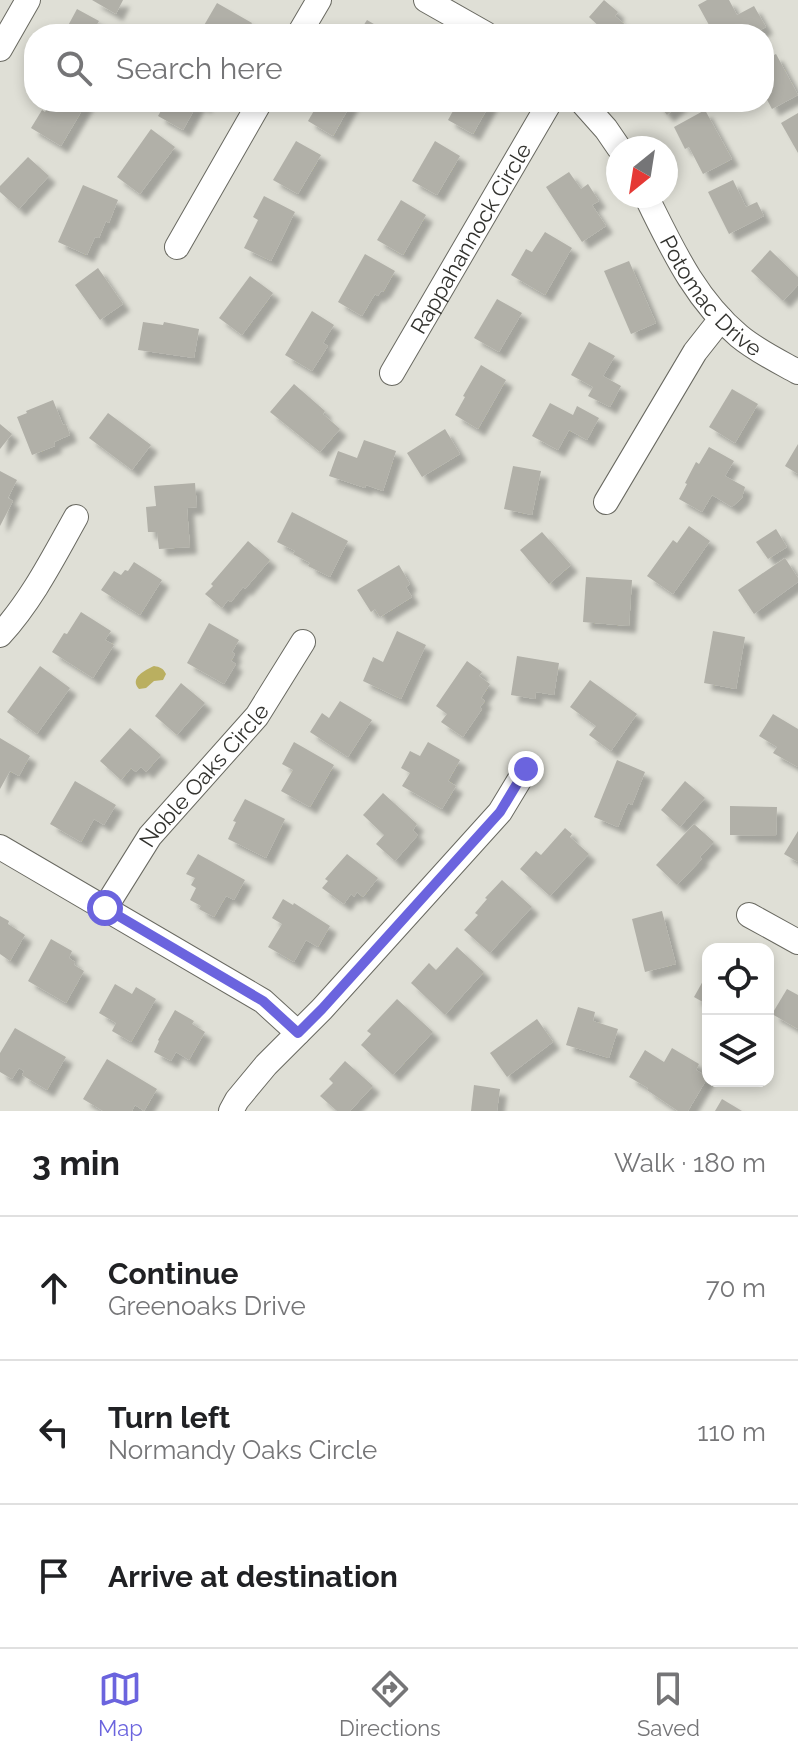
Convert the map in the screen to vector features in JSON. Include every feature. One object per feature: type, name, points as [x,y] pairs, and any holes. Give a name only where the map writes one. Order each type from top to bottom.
[{"type":"street","points":[[0,49],[28,0]]},
{"type":"street","points":[[305,24],[319,0]]},
{"type":"street","points":[[426,0],[468,24]]},
{"type":"street","points":[[177,247],[254,112]]},
{"type":"street","name":"Rappahannock Circle","points":[[392,373],[544,112]]},
{"type":"street","points":[[591,112],[611,136]]},
{"type":"street","name":"Potomac Drive","points":[[652,208],[690,282],[721,319],[742,338],[798,372]]},
{"type":"street","points":[[606,502],[695,352],[721,319]]},
{"type":"street","points":[[0,635],[33,592],[76,517]]},
{"type":"street","name":"Noble Oaks Circle","points":[[105,908],[150,836],[257,716],[303,642]]},
{"type":"street","points":[[231,1111],[266,1065],[322,1009],[500,812],[526,769]]},
{"type":"street","points":[[0,847],[263,1001],[298,1033]]},
{"type":"street","points":[[749,915],[798,942]]},
{"type":"shaded area","points":[[154,666],[165,672],[163,680],[139,689],[137,678]]},
{"type":"building","points":[[92,0],[123,0],[116,14]]},
{"type":"building","points":[[604,0],[618,12],[615,16],[624,24],[597,24],[589,17]]},
{"type":"building","points":[[707,0],[729,0],[737,15],[754,6],[764,24],[708,24],[698,5]]},
{"type":"building","points":[[217,3],[252,23],[251,24],[205,24]]},
{"type":"building","points":[[77,9],[99,21],[97,24],[69,24]]},
{"type":"building","points":[[774,55],[798,95],[774,108]]},
{"type":"building","points":[[41,112],[81,112],[61,146],[31,128]]},
{"type":"building","points":[[160,112],[193,112],[183,130],[158,116]]},
{"type":"building","points":[[313,112],[346,112],[333,136],[308,121]]},
{"type":"building","points":[[452,112],[485,112],[473,134],[448,120]]},
{"type":"building","points":[[706,112],[732,159],[703,174],[674,127]]},
{"type":"building","points":[[798,113],[798,153],[781,123]]},
{"type":"building","points":[[151,129],[175,147],[140,194],[117,177]]},
{"type":"building","points":[[296,141],[321,155],[298,194],[273,180]]},
{"type":"building","points":[[435,141],[460,156],[437,195],[412,181]]},
{"type":"building","points":[[28,157],[49,176],[19,209],[0,192],[0,186]]},
{"type":"building","points":[[569,172],[581,189],[588,184],[599,201],[592,205],[606,226],[582,242],[546,187]]},
{"type":"building","points":[[733,180],[746,207],[757,202],[764,216],[729,234],[708,192]]},
{"type":"building","points":[[83,185],[118,200],[109,223],[106,221],[99,238],[95,237],[87,255],[58,242]]},
{"type":"building","points":[[264,196],[295,212],[271,261],[244,248],[258,220],[253,217]]},
{"type":"building","points":[[401,200],[426,215],[403,255],[377,240]]},
{"type":"building","points":[[545,232],[572,248],[545,295],[511,275],[526,249],[532,252]]},
{"type":"building","points":[[770,250],[798,277],[798,285],[783,301],[751,271]]},
{"type":"building","points":[[365,254],[395,271],[383,292],[378,296],[375,294],[362,316],[338,302]]},
{"type":"building","points":[[629,261],[656,323],[631,334],[604,271]]},
{"type":"building","points":[[98,268],[123,304],[100,320],[75,285]]},
{"type":"building","points":[[250,276],[273,293],[242,335],[219,318]]},
{"type":"building","points":[[497,299],[522,313],[499,352],[474,338]]},
{"type":"building","points":[[312,311],[334,325],[323,343],[328,346],[312,371],[285,355]]},
{"type":"building","points":[[143,322],[163,325],[164,322],[199,329],[194,358],[138,350]]},
{"type":"building","points":[[589,342],[615,356],[603,376],[621,386],[610,407],[588,396],[593,387],[571,375]]},
{"type":"building","points":[[481,365],[506,380],[478,429],[455,415]]},
{"type":"building","points":[[294,384],[340,429],[320,452],[270,412]]},
{"type":"building","points":[[732,389],[758,404],[735,443],[709,427]]},
{"type":"building","points":[[53,400],[70,435],[54,442],[55,446],[32,455],[17,417]]},
{"type":"building","points":[[550,403],[573,415],[577,406],[599,418],[587,440],[569,430],[558,450],[532,436]]},
{"type":"building","points":[[108,413],[151,445],[132,470],[89,438]]},
{"type":"building","points":[[0,424],[12,434],[0,449]]},
{"type":"building","points":[[445,429],[460,454],[422,477],[407,453]]},
{"type":"building","points":[[364,440],[396,451],[383,491],[329,476],[338,451],[357,458]]},
{"type":"building","points":[[798,444],[798,474],[785,466]]},
{"type":"building","points":[[709,447],[734,461],[725,476],[745,487],[742,498],[732,507],[712,495],[702,512],[679,499],[696,462],[699,464]]},
{"type":"building","points":[[513,466],[541,471],[532,515],[504,509]]},
{"type":"building","points":[[0,471],[17,480],[8,498],[13,501],[0,526]]},
{"type":"building","points":[[195,483],[197,507],[187,508],[190,547],[159,549],[157,532],[148,532],[146,507],[156,506],[154,486]]},
{"type":"building","points":[[292,512],[348,541],[330,577],[308,566],[310,563],[293,554],[295,551],[277,542]]},
{"type":"building","points":[[689,526],[710,541],[673,594],[647,576],[673,540],[677,543]]},
{"type":"building","points":[[776,529],[787,547],[768,559],[756,542]]},
{"type":"building","points":[[542,532],[571,565],[549,584],[520,550]]},
{"type":"building","points":[[248,541],[270,560],[245,589],[243,587],[222,608],[205,594]]},
{"type":"building","points":[[785,558],[798,582],[754,614],[738,590]]},
{"type":"building","points":[[134,562],[162,580],[140,615],[101,590],[114,571],[121,575]]},
{"type":"building","points":[[399,565],[410,584],[406,587],[412,597],[380,617],[375,609],[371,612],[357,590]]},
{"type":"building","points":[[586,577],[632,580],[629,626],[583,622]]},
{"type":"building","points":[[81,612],[111,631],[105,640],[114,645],[93,678],[52,652]]},
{"type":"building","points":[[209,623],[239,640],[232,652],[235,654],[231,661],[236,664],[224,684],[187,663]]},
{"type":"building","points":[[397,631],[426,645],[401,699],[363,681],[373,657],[383,662]]},
{"type":"building","points":[[713,631],[745,637],[736,689],[704,683]]},
{"type":"building","points":[[517,656],[559,663],[554,695],[536,692],[535,699],[511,695]]},
{"type":"building","points":[[467,661],[482,672],[479,676],[490,684],[481,698],[485,701],[480,707],[482,709],[463,737],[441,722],[447,714],[436,706]]},
{"type":"building","points":[[40,666],[70,688],[37,734],[7,712]]},
{"type":"building","points":[[590,680],[637,714],[611,751],[589,735],[596,726],[570,707]]},
{"type":"building","points":[[181,683],[205,703],[177,735],[155,716]]},
{"type":"building","points":[[340,701],[372,720],[348,757],[310,732],[322,713],[329,718]]},
{"type":"building","points":[[773,714],[798,729],[798,767],[773,753],[777,747],[759,736]]},
{"type":"building","points":[[130,728],[161,755],[146,772],[141,767],[136,772],[131,768],[121,780],[100,761]]},
{"type":"building","points":[[0,738],[30,756],[19,776],[10,771],[0,789]]},
{"type":"building","points":[[294,742],[334,765],[310,807],[281,791],[293,770],[282,764]]},
{"type":"building","points":[[428,742],[460,760],[448,781],[456,786],[442,809],[402,786],[410,773],[401,768],[410,751],[420,756]]},
{"type":"building","points":[[617,760],[645,772],[632,805],[628,803],[618,827],[594,817]]},
{"type":"building","points":[[75,781],[116,805],[104,825],[94,819],[81,842],[50,824]]},
{"type":"building","points":[[685,781],[705,798],[680,827],[661,810]]},
{"type":"building","points":[[383,793],[417,824],[413,830],[418,835],[395,861],[376,844],[384,835],[363,815]]},
{"type":"building","points":[[245,799],[285,819],[266,858],[228,839],[236,822],[233,821]]},
{"type":"building","points":[[730,806],[777,807],[776,836],[730,835]]},
{"type":"building","points":[[694,824],[714,842],[677,885],[656,865]]},
{"type":"building","points":[[565,828],[572,834],[570,837],[589,854],[550,896],[520,869],[536,851],[541,855]]},
{"type":"building","points":[[798,831],[798,862],[784,854]]},
{"type":"building","points":[[198,854],[245,880],[234,900],[226,896],[214,917],[190,900],[196,888],[191,885],[195,878],[186,874]]},
{"type":"building","points":[[347,854],[378,878],[363,897],[357,892],[354,897],[351,894],[344,904],[322,888],[328,881],[325,879]]},
{"type":"building","points":[[502,880],[532,907],[490,953],[464,930],[478,915],[475,913],[485,898]]},
{"type":"building","points":[[283,899],[330,926],[318,947],[306,940],[294,962],[268,947],[282,924],[272,918]]},
{"type":"building","points":[[662,911],[676,964],[645,972],[632,919]]},
{"type":"building","points":[[0,916],[25,935],[10,961],[0,954]]},
{"type":"building","points":[[51,939],[72,951],[69,958],[84,971],[66,1003],[28,981]]},
{"type":"building","points":[[457,947],[484,972],[445,1015],[411,983],[429,963],[436,970]]},
{"type":"building","points":[[702,983],[702,1002],[694,997]]},
{"type":"building","points":[[115,984],[132,994],[136,987],[156,999],[131,1042],[112,1031],[116,1023],[99,1013]]},
{"type":"building","points":[[787,989],[798,995],[798,1029],[774,1015]]},
{"type":"building","points":[[397,999],[433,1032],[393,1075],[361,1045],[371,1034],[367,1031]]},
{"type":"building","points":[[578,1007],[595,1012],[593,1021],[618,1029],[609,1058],[566,1045]]},
{"type":"building","points":[[175,1010],[205,1032],[189,1060],[176,1052],[171,1061],[154,1052]]},
{"type":"building","points":[[537,1019],[553,1042],[507,1077],[490,1053]]},
{"type":"building","points":[[15,1028],[66,1057],[47,1090],[22,1075],[24,1071],[19,1068],[12,1079],[0,1072],[0,1053]]},
{"type":"building","points":[[672,1048],[699,1064],[696,1070],[702,1074],[702,1087],[688,1111],[678,1111],[629,1077],[645,1050],[664,1062]]},
{"type":"building","points":[[107,1059],[157,1089],[144,1111],[135,1105],[132,1111],[103,1111],[83,1099]]},
{"type":"building","points":[[345,1061],[373,1086],[350,1111],[337,1111],[320,1096],[333,1083],[329,1079]]},
{"type":"building","points":[[474,1085],[500,1089],[497,1111],[471,1111]]},
{"type":"building","points":[[722,1099],[742,1111],[715,1111]]},
{"type":"route","points":[[105,908],[263,1001],[298,1033],[500,812],[526,769]]}]
